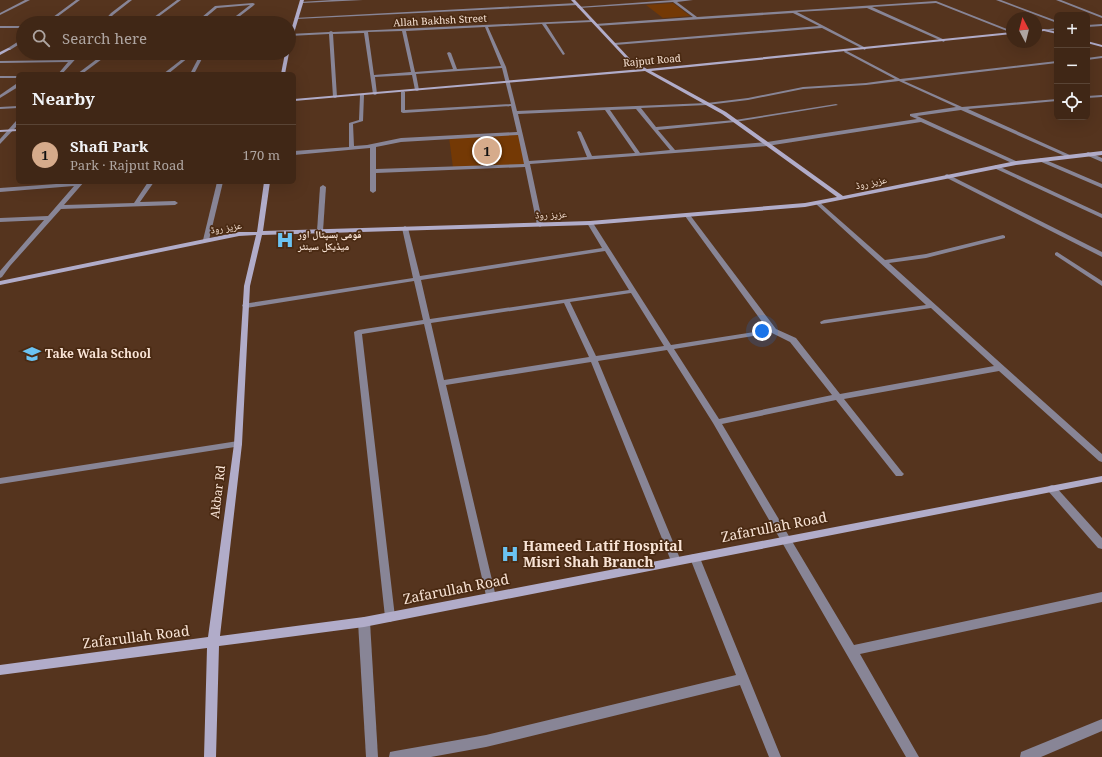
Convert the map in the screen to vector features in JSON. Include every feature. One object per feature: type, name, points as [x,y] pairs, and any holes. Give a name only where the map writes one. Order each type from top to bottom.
[{"type":"street","points":[[0,14],[28,0]]},
{"type":"street","points":[[56,16],[78,0]]},
{"type":"street","points":[[110,16],[130,0]]},
{"type":"street","points":[[157,16],[179,0]]},
{"type":"street","points":[[361,0],[302,1],[296,18],[691,0]]},
{"type":"street","points":[[573,0],[615,44],[622,54],[645,70],[735,121],[842,198]]},
{"type":"street","points":[[998,0],[1054,21]]},
{"type":"street","points":[[1058,0],[1102,16]]},
{"type":"street","points":[[674,1],[696,18]]},
{"type":"street","name":"Allah Bakhsh Street","points":[[296,35],[543,23],[594,23],[696,18],[936,2],[1006,31]]},
{"type":"street","points":[[205,16],[216,7],[253,4],[238,16]]},
{"type":"street","points":[[868,7],[944,41]]},
{"type":"street","points":[[794,12],[865,49]]},
{"type":"street","points":[[543,23],[563,54]]},
{"type":"street","points":[[1090,26],[1102,25]]},
{"type":"street","points":[[486,26],[504,67],[540,225]]},
{"type":"street","points":[[0,27],[16,27]]},
{"type":"street","points":[[615,44],[824,27]]},
{"type":"street","points":[[1044,30],[1054,29]]},
{"type":"street","points":[[404,30],[417,90]]},
{"type":"street","points":[[1044,30],[1054,32]]},
{"type":"street","points":[[366,31],[375,94]]},
{"type":"street","points":[[330,32],[335,97]]},
{"type":"street","name":"Rajput Road","points":[[296,100],[403,92],[645,70],[1006,34]]},
{"type":"street","points":[[1090,43],[1102,46]]},
{"type":"street","points":[[0,54],[16,44]]},
{"type":"street","points":[[0,49],[9,49]]},
{"type":"street","points":[[845,51],[899,80],[1069,156]]},
{"type":"street","points":[[449,53],[455,70]]},
{"type":"street","points":[[1090,59],[1102,57]]},
{"type":"street","points":[[83,72],[99,60]]},
{"type":"street","points":[[168,72],[183,60]]},
{"type":"street","points":[[193,72],[199,60]]},
{"type":"street","points":[[283,72],[286,60]]},
{"type":"street","points":[[0,62],[72,61]]},
{"type":"street","points":[[62,72],[72,61]]},
{"type":"street","points":[[515,113],[707,104],[748,99],[803,88],[899,80],[1054,62]]},
{"type":"street","points":[[372,76],[504,67]]},
{"type":"street","points":[[0,77],[16,76]]},
{"type":"street","points":[[0,97],[16,86]]},
{"type":"street","points":[[403,92],[403,112],[513,105]]},
{"type":"street","points":[[352,148],[351,123],[361,122],[362,95]]},
{"type":"street","points":[[1090,97],[1102,96]]},
{"type":"street","points":[[1016,162],[912,115],[962,108],[1054,100]]},
{"type":"street","points":[[655,129],[735,121],[836,105]]},
{"type":"street","points":[[0,108],[16,107]]},
{"type":"street","points":[[637,107],[673,151]]},
{"type":"street","points":[[607,109],[638,154]]},
{"type":"street","points":[[373,171],[527,164],[767,144],[922,120]]},
{"type":"street","points":[[0,142],[16,124]]},
{"type":"street","points":[[0,131],[16,130]]},
{"type":"street","points":[[579,132],[590,158]]},
{"type":"street","points":[[296,153],[373,146],[401,140],[520,133]]},
{"type":"street","points":[[373,146],[373,191]]},
{"type":"street","name":"عزیز روڈ","points":[[0,283],[206,240],[260,232],[540,225],[688,216],[818,203],[1016,162],[1102,153]]},
{"type":"street","points":[[1088,154],[1102,160]]},
{"type":"street","points":[[1041,160],[1102,186]]},
{"type":"street","points":[[996,167],[1102,216]]},
{"type":"street","points":[[947,176],[1102,255]]},
{"type":"street","points":[[0,190],[69,184]]},
{"type":"street","points":[[0,276],[79,184]]},
{"type":"street","points":[[136,204],[150,184]]},
{"type":"street","points":[[206,240],[220,184]]},
{"type":"street","name":"Akbar Rd","points":[[210,757],[213,643],[238,444],[247,286],[260,232],[267,184]]},
{"type":"street","points":[[320,231],[323,187]]},
{"type":"street","points":[[59,207],[175,203]]},
{"type":"street","points":[[818,203],[1102,459]]},
{"type":"street","points":[[688,216],[773,331],[793,340],[899,474]]},
{"type":"street","points":[[0,220],[49,218]]},
{"type":"street","points":[[590,223],[717,422],[912,757]]},
{"type":"street","points":[[405,228],[491,597]]},
{"type":"street","points":[[883,262],[926,256],[1003,237]]},
{"type":"street","points":[[246,306],[606,249]]},
{"type":"street","points":[[1057,254],[1102,284]]},
{"type":"street","points":[[2,260],[8,265]]},
{"type":"street","points":[[390,617],[358,332],[427,323],[633,291]]},
{"type":"street","points":[[566,301],[594,358],[676,561]]},
{"type":"street","points":[[824,322],[932,306]]},
{"type":"street","points":[[441,383],[668,346],[773,331]]},
{"type":"street","points":[[717,422],[837,397],[1000,368]]},
{"type":"street","points":[[0,481],[238,444]]},
{"type":"street","name":"Zafarullah Road","points":[[0,670],[364,622],[1102,479]]},
{"type":"street","points":[[1052,489],[1102,545]]},
{"type":"street","points":[[694,558],[775,757]]},
{"type":"street","points":[[851,651],[1102,597]]},
{"type":"street","points":[[364,622],[372,757]]},
{"type":"street","points":[[395,757],[486,741],[743,679]]},
{"type":"street","points":[[1026,757],[1102,726]]},
{"type":"shaded area","points":[[673,3],[690,16],[663,18],[646,5]]},
{"type":"shaded area","points":[[520,133],[527,165],[453,168],[449,137]]},
{"type":"place","name":"Shafi Park","points":[[487,151]]},
{"type":"place","name":"قومی ہسپتال اور میڈیکل سینٹر","points":[[285,240]]},
{"type":"place","name":"Take Wala School","points":[[32,354]]},
{"type":"place","name":"Hameed Latif Hospital Misri Shah Branch","points":[[510,554]]}]
